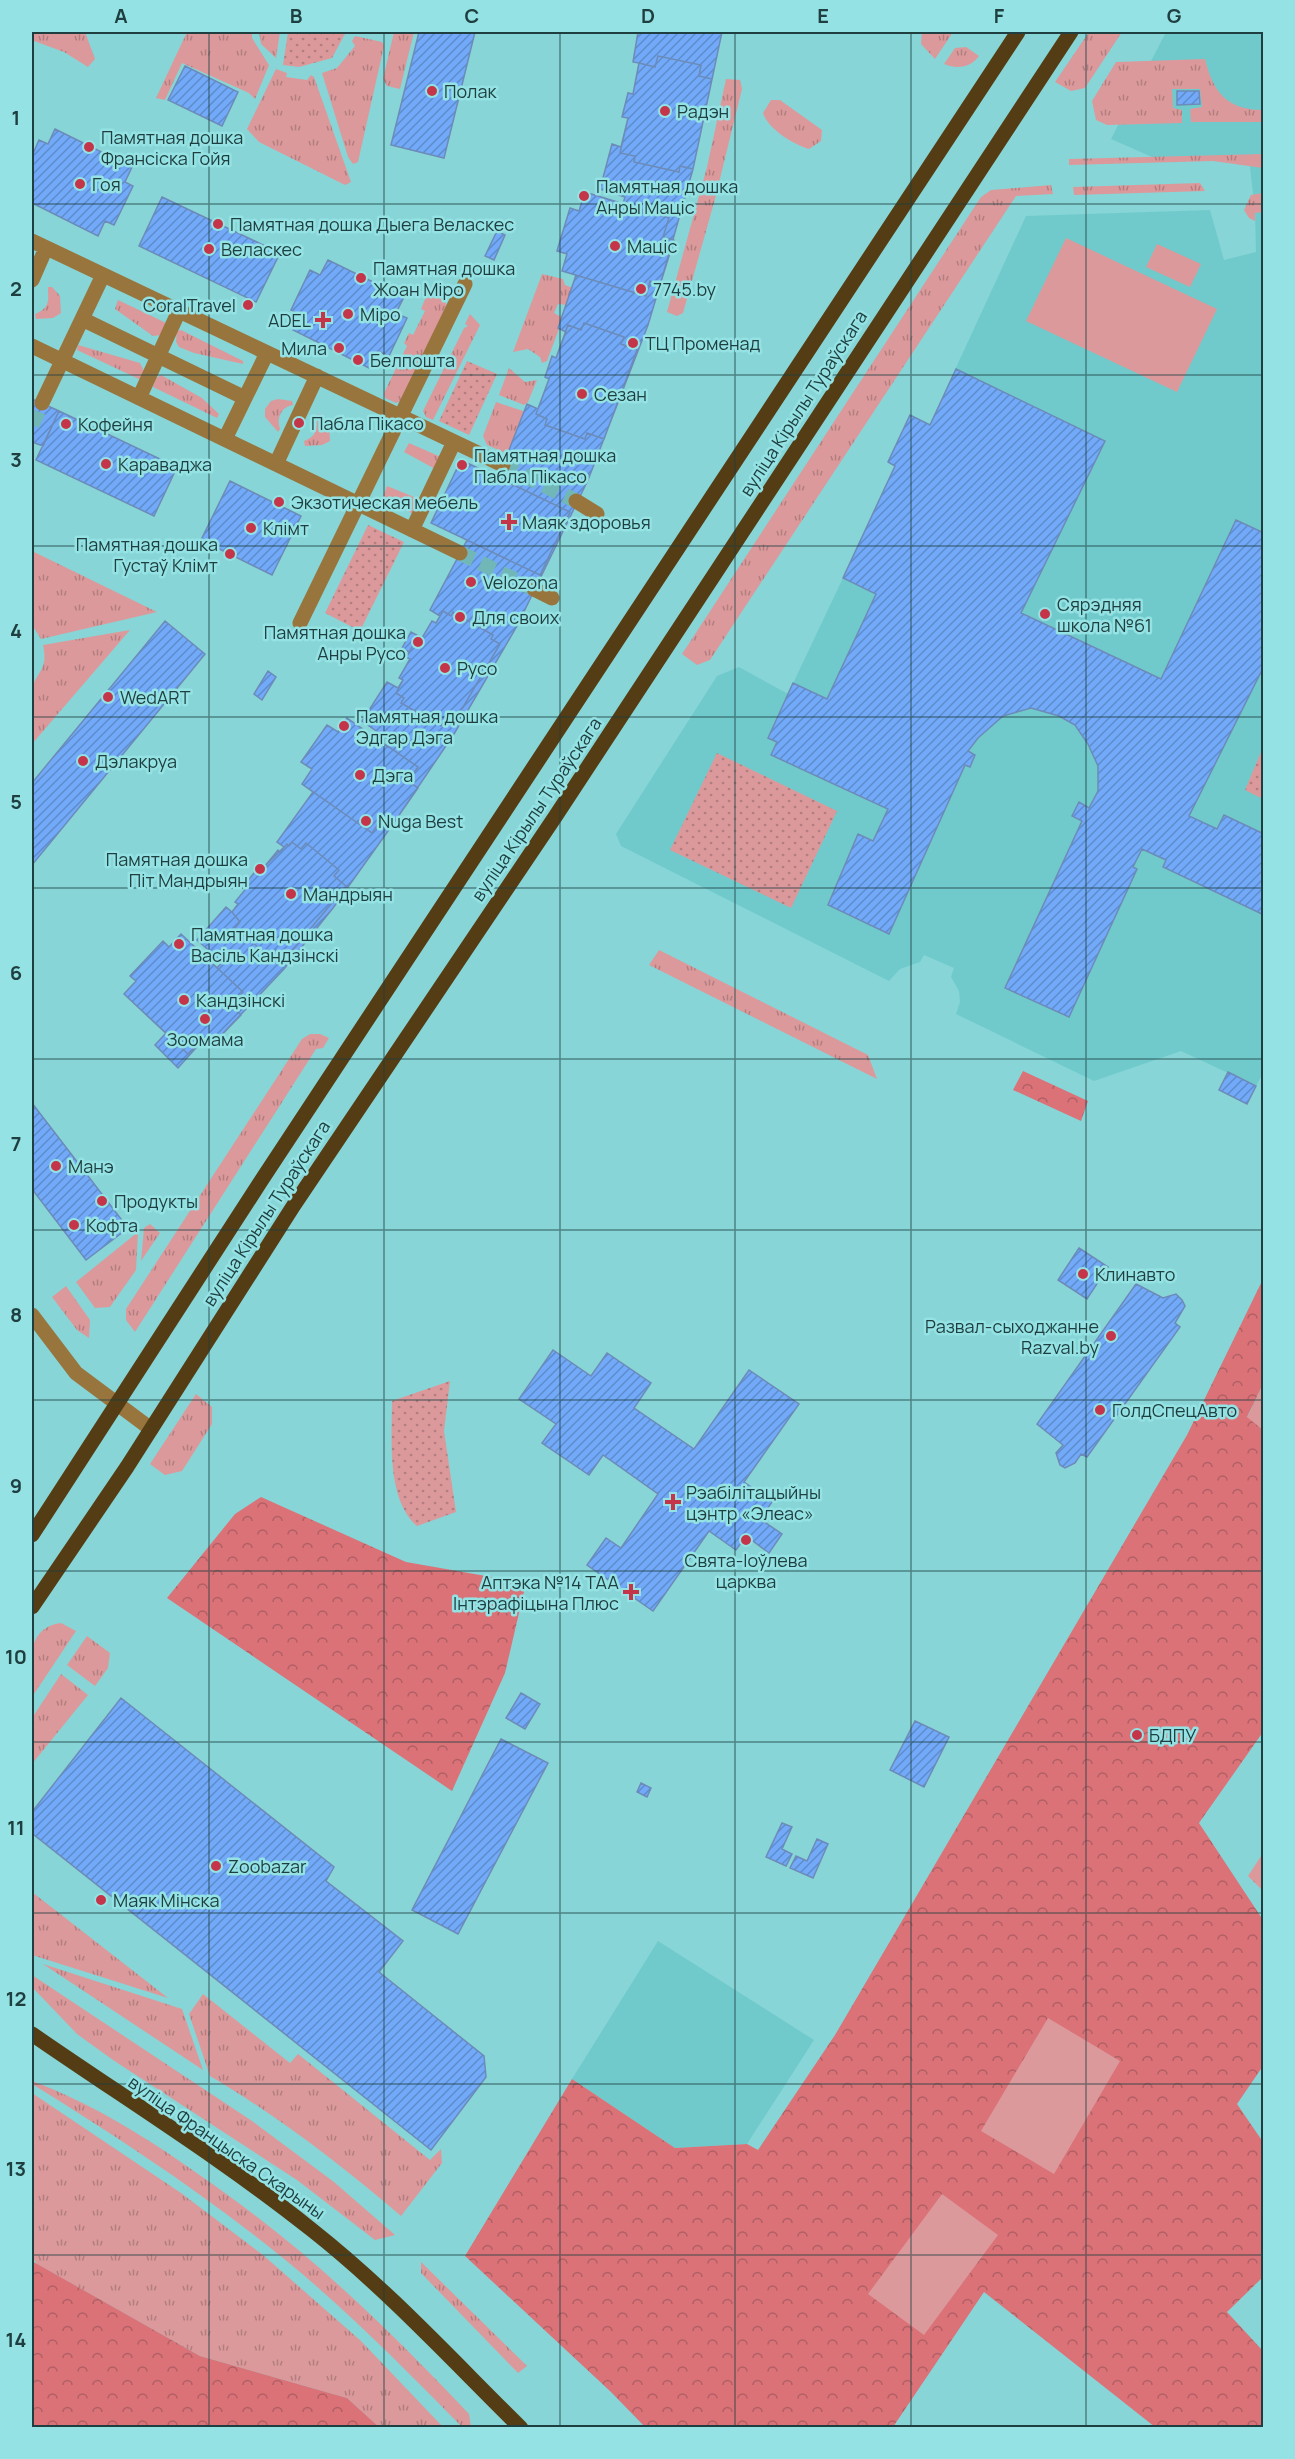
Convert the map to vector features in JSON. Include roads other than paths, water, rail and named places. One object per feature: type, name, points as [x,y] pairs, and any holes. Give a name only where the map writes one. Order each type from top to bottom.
[{"type":"main road","name":"вуліца Кірылы Тураўскага","points":[[32,1535],[115,1404],[1018,32]]},
{"type":"main road","name":"вуліца Кірылы Тураўскага","points":[[32,1607],[151,1429],[294,1204],[549,825],[1071,32]]},
{"type":"main road","name":"вуліца Францыска Скарыны","points":[[32,2034],[241,2176],[314,2231],[387,2296],[521,2427]]},
{"type":"street","points":[[32,241],[503,465]]},
{"type":"street","points":[[32,280],[46,248]]},
{"type":"street","points":[[42,403],[103,275]]},
{"type":"street","points":[[300,624],[465,284]]},
{"type":"street","points":[[139,398],[179,311]]},
{"type":"street","points":[[82,319],[245,398]]},
{"type":"street","points":[[32,346],[460,553]]},
{"type":"street","points":[[225,440],[267,353]]},
{"type":"street","points":[[276,464],[317,376]]},
{"type":"street","points":[[412,530],[454,442]]},
{"type":"street","points":[[576,501],[597,514]]},
{"type":"street","points":[[534,589],[552,598]]},
{"type":"street","points":[[32,1315],[76,1373],[151,1429]]},
{"type":"tunnel","points":[[32,425],[42,403]]},
{"type":"tunnel","points":[[503,465],[576,501]]},
{"type":"tunnel","points":[[460,553],[534,589]]},
{"type":"place","name":"Полак","points":[[432,91]]},
{"type":"place","name":"Радэн","points":[[665,111]]},
{"type":"place","name":"Памятная дошка Франсіска Гойя","points":[[89,147]]},
{"type":"place","name":"Гоя","points":[[80,184]]},
{"type":"place","name":"Памятная дошка Анры Маціс","points":[[584,196]]},
{"type":"place","name":"Памятная дошка Дыега Веласкес","points":[[218,224]]},
{"type":"place","name":"Маціс","points":[[615,246]]},
{"type":"place","name":"Веласкес","points":[[209,249]]},
{"type":"place","name":"Памятная дошка Жоан Міро","points":[[361,278]]},
{"type":"place","name":"7745.by","points":[[641,289]]},
{"type":"place","name":"CoralTravel","points":[[248,305]]},
{"type":"place","name":"Міро","points":[[348,314]]},
{"type":"place","name":"ADEL","points":[[323,320]]},
{"type":"place","name":"ТЦ Променад","points":[[633,343]]},
{"type":"place","name":"Мила","points":[[339,348]]},
{"type":"place","name":"Белпошта","points":[[358,360]]},
{"type":"place","name":"Сезан","points":[[582,394]]},
{"type":"place","name":"Пабла Пікасо","points":[[299,423]]},
{"type":"place","name":"Кофейня","points":[[66,424]]},
{"type":"place","name":"Караваджа","points":[[106,464]]},
{"type":"place","name":"Памятная дошка Пабла Пікасо","points":[[462,465]]},
{"type":"place","name":"Экзотическая мебель","points":[[279,502]]},
{"type":"place","name":"Маяк здоровья","points":[[509,522]]},
{"type":"place","name":"Клімт","points":[[251,528]]},
{"type":"place","name":"Памятная дошка Густаў Клімт","points":[[230,554]]},
{"type":"place","name":"Velozona","points":[[471,582]]},
{"type":"place","name":"Сярэдняя школа №61","points":[[1045,614]]},
{"type":"place","name":"Для своих","points":[[460,617]]},
{"type":"place","name":"Памятная дошка Анры Русо","points":[[418,642]]},
{"type":"place","name":"Русо","points":[[445,668]]},
{"type":"place","name":"WedART","points":[[108,697]]},
{"type":"place","name":"Памятная дошка Эдгар Дэга","points":[[344,726]]},
{"type":"place","name":"Дэлакруа","points":[[83,761]]},
{"type":"place","name":"Дэга","points":[[360,775]]},
{"type":"place","name":"Nuga Best","points":[[366,821]]},
{"type":"place","name":"Памятная дошка Піт Мандрыян","points":[[260,869]]},
{"type":"place","name":"Мандрыян","points":[[291,894]]},
{"type":"place","name":"Памятная дошка Васіль Кандзінскі","points":[[179,944]]},
{"type":"place","name":"Кандзінскі","points":[[184,1000]]},
{"type":"place","name":"Зоомама","points":[[205,1019]]},
{"type":"place","name":"Манэ","points":[[56,1166]]},
{"type":"place","name":"Продукты","points":[[102,1201]]},
{"type":"place","name":"Кофта","points":[[74,1225]]},
{"type":"place","name":"Клинавто","points":[[1083,1274]]},
{"type":"place","name":"Развал-сыходжанне Razval.by","points":[[1111,1336]]},
{"type":"place","name":"ГолдСпецАвто","points":[[1100,1410]]},
{"type":"place","name":"Рэабілітацыйны цэнтр «Элеас»","points":[[673,1502]]},
{"type":"place","name":"Свята-Іоўлева царква","points":[[746,1540]]},
{"type":"place","name":"Аптэка №14 ТАА Інтэрафіцына Плюс","points":[[631,1592]]},
{"type":"place","name":"БДПУ","points":[[1137,1735]]},
{"type":"place","name":"Zoobazar","points":[[216,1866]]},
{"type":"place","name":"Маяк Мінска","points":[[101,1900]]}]
